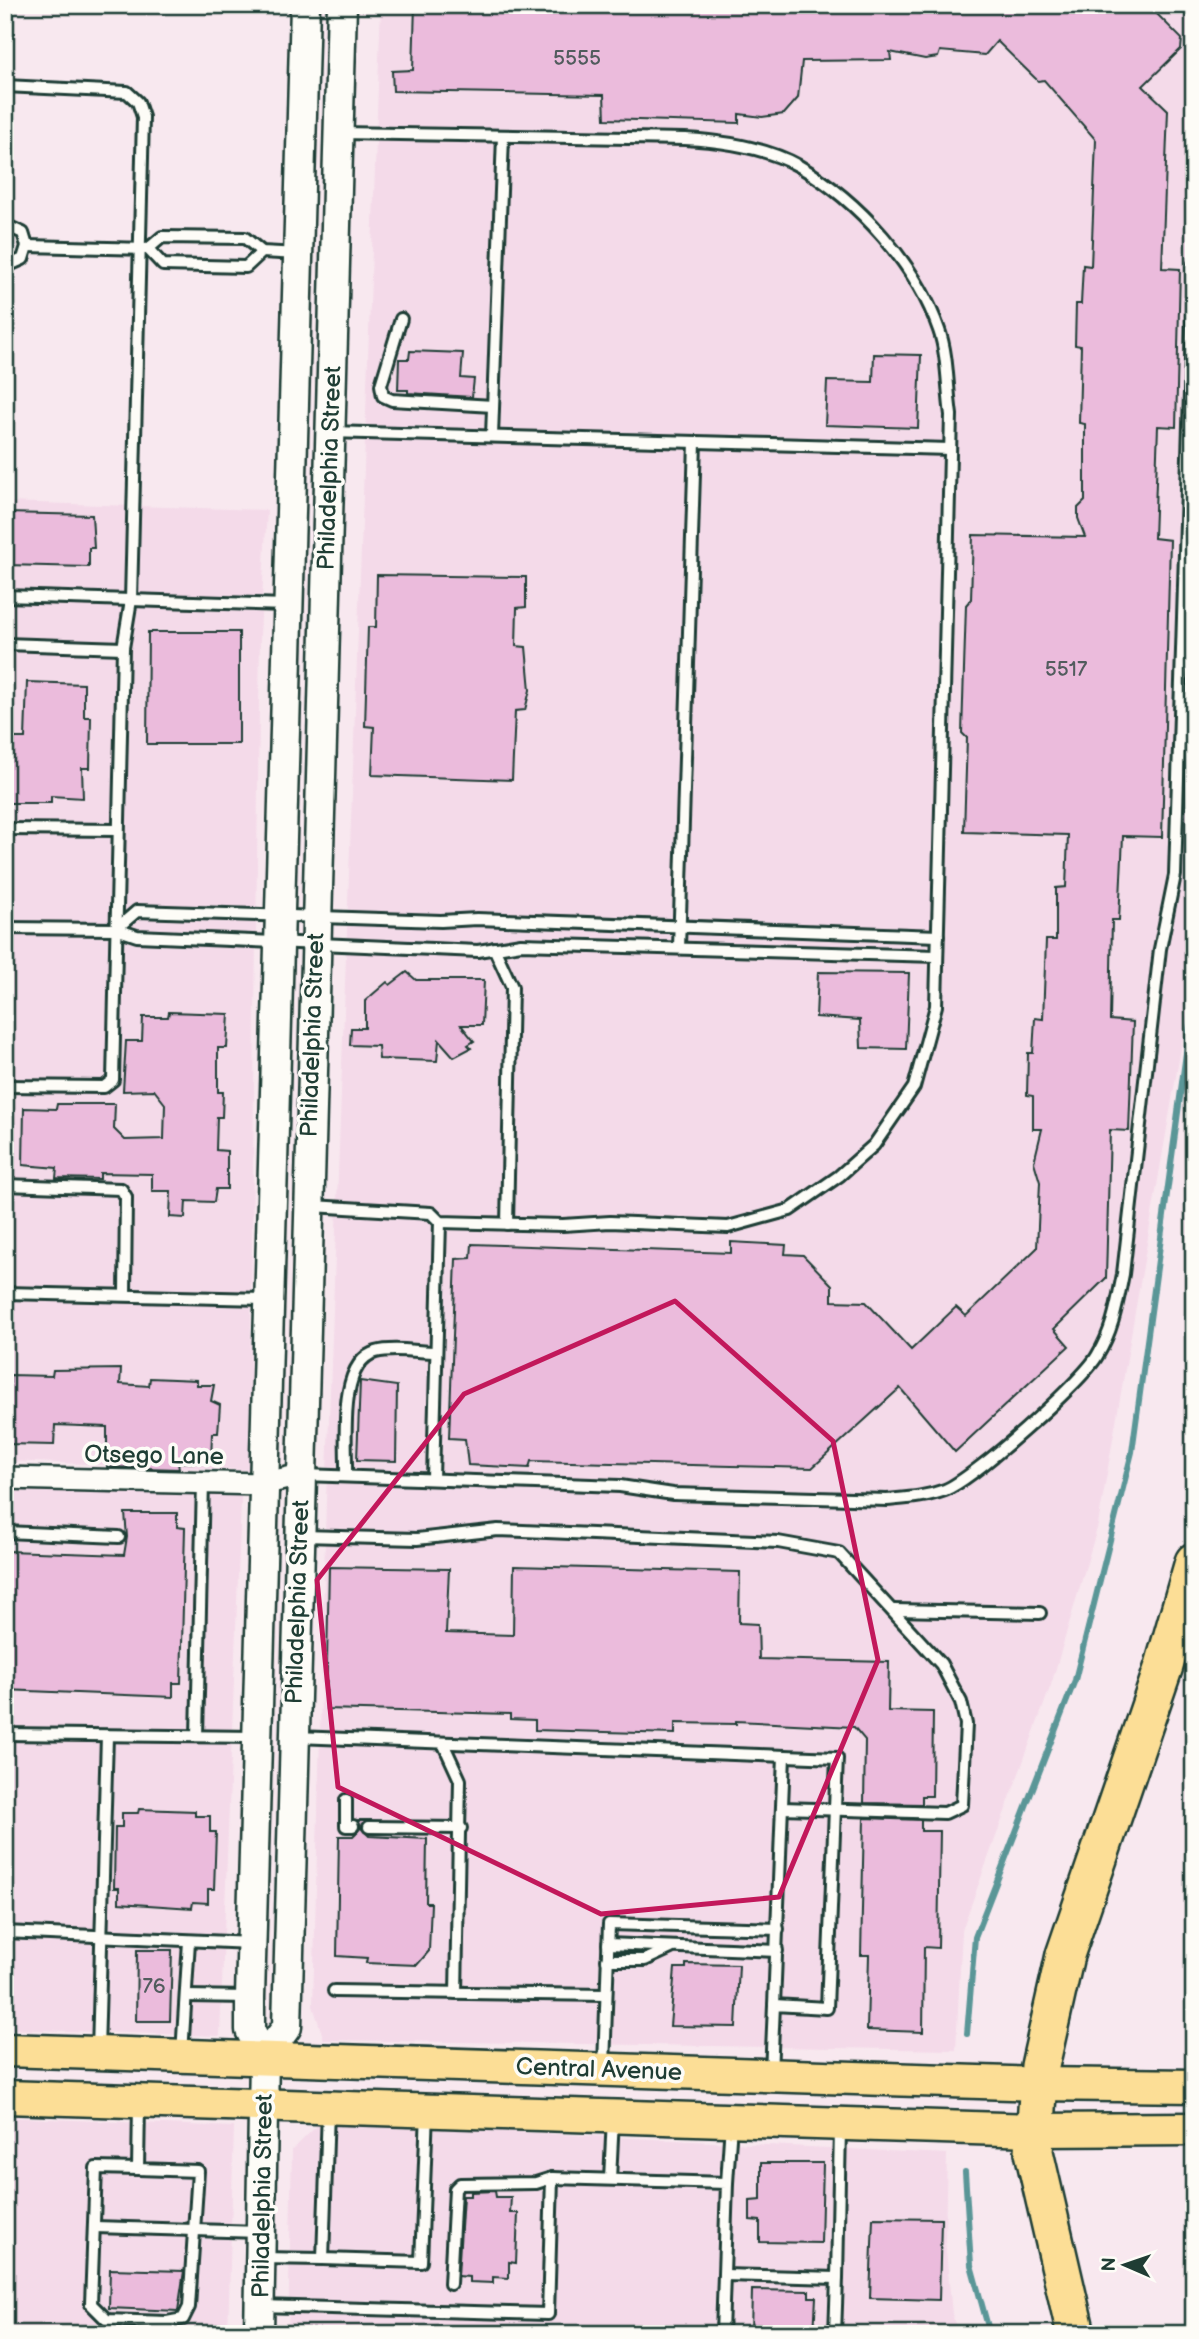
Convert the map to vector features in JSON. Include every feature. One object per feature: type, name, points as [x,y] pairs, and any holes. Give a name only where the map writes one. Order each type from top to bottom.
[{"type":"highway","points":[[1076,2334],[1034,2155],[1038,2084],[1065,1955],[1164,1666],[1194,1562]]},
{"type":"main road","name":"Philadelphia Street","points":[[259,2320],[264,2057],[250,2030],[251,1943],[305,5]]},
{"type":"main road","name":"Philadelphia Street","points":[[264,2057],[287,2027],[307,1205],[342,5]]},
{"type":"main road","points":[[295,380],[312,423],[330,432]]},
{"type":"main road","points":[[258,1654],[275,1685],[275,1717],[279,1728],[286,1735],[293,1737]]},
{"type":"main road","name":"Central Avenue","points":[[5,2050],[1038,2084],[1194,2086]]},
{"type":"main road","points":[[613,2117],[617,2099],[627,2091],[758,2090],[771,2075]]},
{"type":"main road","name":"Central Avenue","points":[[5,2097],[1036,2130],[1194,2129]]},
{"type":"street","name":"Otsego Lane","points":[[5,1478],[262,1484],[301,1475]]},
{"type":"lane","points":[[5,86],[111,90],[127,92],[138,102],[143,117],[144,248],[131,600],[123,648],[113,1080],[104,1087],[5,1086]]},
{"type":"lane","points":[[307,1205],[431,1213],[440,1222],[610,1222],[728,1227],[790,1210],[839,1176],[874,1145],[914,1087],[936,1006],[951,415],[940,333],[925,295],[884,239],[841,195],[798,165],[731,142],[338,133]]},
{"type":"lane","points":[[492,436],[503,136]]},
{"type":"lane","points":[[5,225],[23,233],[27,246],[18,263],[5,267]]},
{"type":"lane","points":[[27,246],[144,248],[162,237],[245,238],[262,252],[298,254]]},
{"type":"lane","points":[[144,248],[163,265],[246,267],[262,252]]},
{"type":"lane","points":[[301,1475],[620,1486],[673,1494],[887,1500],[918,1497],[947,1489],[973,1474],[1096,1359],[1113,1325],[1123,1274],[1160,949],[1175,875],[1194,264]]},
{"type":"lane","points":[[401,319],[381,385],[383,396],[392,400],[493,406]]},
{"type":"lane","points":[[330,432],[950,449]]},
{"type":"lane","points":[[679,948],[695,442]]},
{"type":"lane","points":[[5,596],[289,605]]},
{"type":"lane","points":[[5,643],[123,648]]},
{"type":"lane","points":[[5,829],[118,830]]},
{"type":"lane","points":[[116,929],[137,911],[478,951],[521,944],[937,956]]},
{"type":"lane","points":[[5,928],[116,929],[137,936],[279,929],[679,926],[937,936]]},
{"type":"lane","points":[[494,948],[512,987],[507,1224]]},
{"type":"lane","points":[[5,1185],[121,1189],[127,1198],[125,1296]]},
{"type":"lane","points":[[433,1478],[440,1222]]},
{"type":"lane","points":[[5,1293],[267,1299]]},
{"type":"lane","points":[[346,1476],[349,1381],[355,1366],[367,1355],[379,1351],[436,1352]]},
{"type":"lane","points":[[197,1736],[203,1482]]},
{"type":"lane","points":[[299,1536],[417,1539],[498,1530],[778,1542],[839,1553],[941,1664],[961,1702],[966,1724],[962,1805],[945,1813],[782,1808]]},
{"type":"lane","points":[[5,1532],[119,1537]]},
{"type":"lane","points":[[894,1610],[1040,1613]]},
{"type":"lane","points":[[5,1734],[256,1737]]},
{"type":"lane","points":[[98,2053],[107,1736]]},
{"type":"lane","points":[[293,1737],[836,1758],[827,2007],[774,2005]]},
{"type":"lane","points":[[443,1743],[460,1780],[456,1993]]},
{"type":"lane","points":[[771,2075],[784,1756]]},
{"type":"lane","points":[[346,1800],[345,1826],[353,1826]]},
{"type":"lane","points":[[369,1827],[461,1828]]},
{"type":"lane","points":[[604,2069],[609,1924],[778,1929]]},
{"type":"lane","points":[[5,1932],[251,1943]]},
{"type":"lane","points":[[181,2055],[189,1941]]},
{"type":"lane","points":[[608,1944],[777,1951]]},
{"type":"lane","points":[[607,1960],[645,1959],[674,1947]]},
{"type":"lane","points":[[334,1991],[606,1995]]},
{"type":"lane","points":[[186,1996],[250,1997]]},
{"type":"lane","points":[[138,2169],[139,2101]]},
{"type":"lane","points":[[323,2259],[328,2107]]},
{"type":"lane","points":[[95,2227],[193,2230],[323,2259],[421,2262],[427,2111]]},
{"type":"lane","points":[[610,2179],[613,2117]]},
{"type":"lane","points":[[722,2334],[731,2120]]},
{"type":"lane","points":[[835,2334],[840,2122]]},
{"type":"lane","points":[[96,2168],[138,2169],[198,2171],[189,2307],[183,2319],[167,2322],[107,2320],[91,2304],[96,2168]]},
{"type":"lane","points":[[450,2284],[455,2189],[465,2183],[536,2183],[552,2178],[727,2183]]},
{"type":"lane","points":[[259,2320],[548,2314],[552,2178]]},
{"type":"lane","points":[[724,2275],[837,2278]]},
{"type":"highlighted area","points":[[675,1301],[833,1441],[878,1660],[779,1897],[601,1914],[338,1787],[317,1580],[464,1394]]},
{"type":"shaded area","points":[[381,5],[1194,5],[1194,900],[1190,996],[1098,1525],[1051,1685],[962,1930],[956,2050],[324,2040],[313,2006],[326,1501]]},
{"type":"shaded area","points":[[5,502],[267,510],[260,635],[249,1470],[5,1461]]},
{"type":"shaded area","points":[[5,1475],[242,1476],[220,2036],[5,2029]]},
{"type":"shaded area","points":[[5,2117],[234,2127],[228,2334],[5,2334]]},
{"type":"shaded area","points":[[321,2122],[947,2154],[945,2239],[952,2314],[958,2334],[288,2334],[292,2150]]},
{"type":"building","points":[[415,5],[1148,5],[1182,39],[1181,49],[1143,86],[1168,110],[1162,268],[1180,269],[1176,427],[1158,426],[1154,538],[1170,540],[1162,837],[1123,836],[1119,920],[1112,920],[1110,1020],[1133,1022],[1129,1131],[1110,1130],[1106,1278],[1054,1329],[1069,1346],[955,1452],[900,1388],[812,1468],[531,1461],[529,1468],[468,1465],[465,1439],[449,1438],[456,1259],[471,1258],[472,1244],[731,1253],[731,1242],[786,1245],[785,1254],[803,1255],[832,1285],[832,1301],[866,1302],[911,1350],[956,1307],[966,1316],[1037,1248],[1040,1182],[1034,1162],[1042,1129],[1033,1129],[1033,1096],[1027,1095],[1028,1053],[1033,1053],[1035,1018],[1043,1019],[1046,940],[1056,940],[1056,888],[1066,887],[1068,835],[964,832],[967,738],[962,733],[966,605],[971,599],[973,535],[1085,537],[1078,518],[1078,508],[1085,501],[1085,424],[1079,423],[1081,346],[1075,345],[1076,304],[1081,304],[1083,265],[1091,266],[1096,140],[1044,80],[1038,81],[997,41],[985,55],[940,51],[938,57],[925,59],[890,52],[891,60],[802,61],[798,98],[784,114],[762,117],[739,114],[739,123],[605,119],[604,95],[393,91],[392,71],[413,70]]},
{"type":"building","points":[[410,351],[463,353],[461,378],[474,379],[472,397],[398,390],[399,359],[409,359]]},
{"type":"building","points":[[874,354],[921,355],[918,428],[825,425],[827,381],[873,382]]},
{"type":"building","points":[[5,513],[92,515],[94,548],[89,548],[89,567],[5,565]]},
{"type":"building","points":[[377,575],[526,577],[526,607],[517,608],[516,646],[526,647],[530,690],[525,710],[515,711],[512,780],[372,775],[374,727],[365,726],[368,627],[376,627]]},
{"type":"building","points":[[148,632],[239,632],[239,744],[147,744]]},
{"type":"building","points":[[27,682],[84,684],[84,717],[91,717],[90,768],[82,768],[83,798],[51,796],[51,803],[5,803],[5,738],[25,738]]},
{"type":"building","points":[[407,972],[416,980],[484,980],[482,1025],[461,1025],[474,1041],[468,1045],[471,1048],[454,1057],[439,1040],[437,1061],[379,1059],[378,1046],[350,1045],[351,1028],[365,1028],[365,1001],[387,982],[390,985]]},
{"type":"building","points":[[818,972],[909,973],[906,1049],[861,1048],[860,1020],[816,1017]]},
{"type":"building","points":[[169,1012],[229,1014],[227,1048],[218,1048],[218,1092],[223,1092],[222,1117],[217,1117],[216,1150],[227,1151],[227,1189],[216,1189],[214,1202],[186,1201],[185,1218],[170,1217],[171,1191],[152,1191],[152,1174],[100,1173],[100,1179],[56,1178],[57,1168],[23,1165],[24,1108],[56,1109],[57,1104],[115,1104],[114,1129],[125,1140],[164,1139],[165,1104],[154,1090],[123,1091],[126,1041],[142,1041],[143,1017],[168,1017]]},
{"type":"building","points":[[121,1369],[120,1384],[149,1386],[150,1378],[197,1380],[197,1385],[214,1385],[211,1401],[220,1405],[218,1433],[212,1433],[211,1463],[178,1462],[179,1469],[107,1467],[107,1427],[55,1425],[54,1445],[5,1444],[5,1383],[10,1383],[10,1375],[52,1376],[53,1370]]},
{"type":"building","points":[[360,1381],[397,1386],[396,1461],[357,1460]]},
{"type":"building","points":[[125,1513],[177,1513],[177,1527],[185,1528],[181,1683],[173,1683],[173,1697],[5,1690],[8,1551],[124,1555],[127,1537]]},
{"type":"building","points":[[514,1566],[740,1572],[739,1623],[758,1624],[759,1659],[889,1662],[888,1711],[933,1712],[932,1796],[922,1796],[922,1804],[864,1803],[865,1740],[854,1727],[736,1721],[736,1724],[675,1723],[675,1734],[535,1730],[535,1720],[510,1719],[510,1714],[326,1709],[329,1567],[449,1569],[446,1633],[513,1635]]},
{"type":"building","points":[[139,1809],[195,1811],[195,1816],[210,1816],[210,1832],[216,1832],[214,1889],[208,1889],[208,1903],[193,1902],[192,1908],[119,1903],[119,1888],[114,1888],[115,1827],[122,1827],[122,1813],[138,1813]]},
{"type":"building","points":[[864,1818],[921,1820],[921,1831],[940,1831],[938,1948],[924,1947],[923,2032],[867,2030],[869,1955],[861,1955]]},
{"type":"building","points":[[358,1820],[367,1820],[361,1828],[369,1836],[427,1839],[426,1903],[431,1903],[429,1951],[417,1965],[366,1963],[367,1958],[337,1956],[339,1836],[353,1836],[361,1827]]},
{"type":"building","points":[[137,1950],[172,1950],[170,2021],[136,2021]]},
{"type":"building","points":[[686,1964],[739,1965],[736,2027],[670,2026],[675,1968],[686,1968]]},
{"type":"building","points":[[761,2163],[823,2163],[821,2243],[760,2242],[760,2221],[750,2220],[750,2201],[761,2200]]},
{"type":"building","points":[[495,2191],[496,2197],[511,2197],[510,2213],[518,2213],[516,2263],[509,2262],[509,2278],[493,2277],[493,2283],[469,2282],[469,2277],[458,2276],[463,2196],[471,2196],[471,2192]]},
{"type":"building","points":[[873,2218],[941,2219],[939,2300],[870,2298]]},
{"type":"building","points":[[110,2269],[184,2271],[178,2311],[109,2308]]},
{"type":"building","points":[[752,2290],[809,2291],[809,2297],[816,2297],[814,2334],[751,2334]]},
{"type":"waterway","points":[[967,2034],[975,1937],[1075,1680],[1132,1452],[1194,994]]},
{"type":"waterway","points":[[965,2172],[971,2265],[990,2334]]}]
